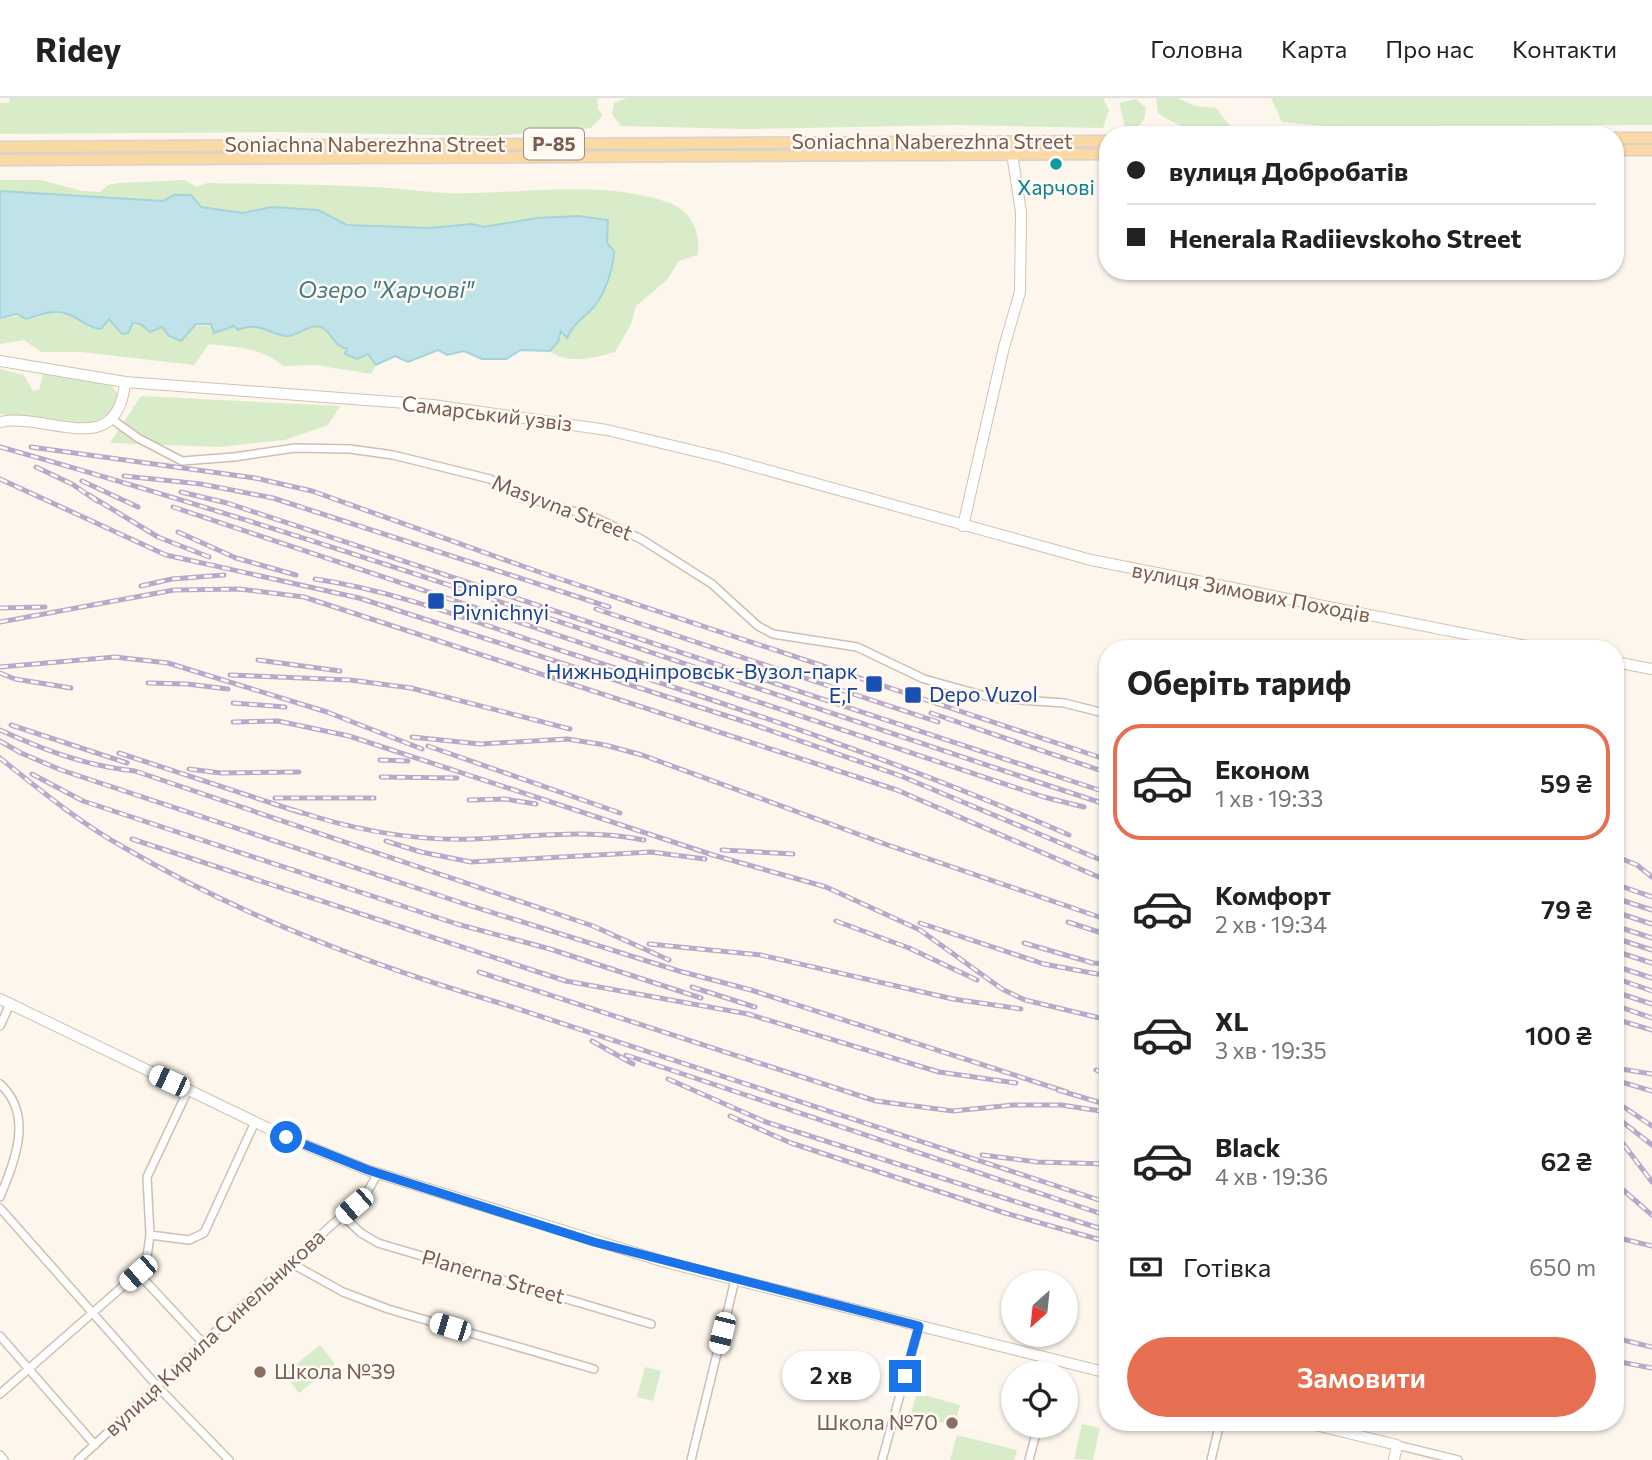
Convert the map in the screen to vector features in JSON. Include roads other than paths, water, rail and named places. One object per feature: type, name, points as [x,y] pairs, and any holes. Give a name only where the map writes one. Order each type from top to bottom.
[{"type":"main road","points":[[1624,138],[1652,138]]},
{"type":"main road","name":"Soniachna Naberezhna Street","points":[[0,148],[1099,141]]},
{"type":"main road","points":[[1624,150],[1652,150]]},
{"type":"main road","name":"Soniachna Naberezhna Street","points":[[0,160],[1099,153]]},
{"type":"street","points":[[963,526],[1004,347],[1020,292],[1021,212],[1012,154]]},
{"type":"street","name":"Самарський узвіз","points":[[0,362],[125,382],[433,405],[561,422],[657,441],[963,526]]},
{"type":"street","points":[[0,422],[85,429],[100,427],[113,419],[124,400],[125,382]]},
{"type":"street","name":"Masyvna Street","points":[[113,419],[138,438],[182,461],[295,448],[350,449],[393,455],[490,479],[524,497],[594,517],[641,539],[712,584],[758,625],[773,634],[857,646],[924,679],[993,698],[1064,703],[1099,712]]},
{"type":"street","name":"вулиця Зимових Походів","points":[[963,526],[1129,569],[1496,640]]},
{"type":"street","points":[[1624,664],[1652,669]]},
{"type":"street","points":[[0,1026],[5,1002],[318,1151],[378,1173],[594,1242],[1099,1371]]},
{"type":"street","points":[[0,1084],[12,1095],[21,1126],[0,1197]]},
{"type":"street","points":[[0,1394],[138,1273],[147,1257],[150,1236],[147,1177],[188,1090]]},
{"type":"street","points":[[150,1236],[189,1240],[204,1233],[254,1122]]},
{"type":"street","name":"вулиця Кирила Синельникова","points":[[78,1460],[159,1387],[202,1342],[365,1196],[378,1173]]},
{"type":"street","points":[[0,1208],[159,1387],[229,1460]]},
{"type":"street","name":"Planerna Street","points":[[342,1216],[360,1233],[378,1242],[652,1324]]},
{"type":"street","points":[[289,1262],[343,1292],[365,1300],[594,1369]]},
{"type":"street","points":[[138,1273],[202,1342]]},
{"type":"street","points":[[691,1460],[735,1280]]},
{"type":"street","points":[[882,1460],[919,1326]]},
{"type":"street","points":[[0,1336],[95,1445]]},
{"type":"street","points":[[1210,1460],[1218,1431]]},
{"type":"street","points":[[1340,1431],[1458,1460]]},
{"type":"street","points":[[1029,1460],[1035,1438]]},
{"type":"street","points":[[1394,1460],[1397,1445]]},
{"type":"street","points":[[0,1455],[4,1460]]},
{"type":"water","name":"Озеро \"Харчові\"","points":[[0,191],[163,201],[174,195],[191,195],[201,207],[243,213],[272,207],[318,210],[347,225],[430,228],[472,224],[484,227],[537,218],[579,216],[608,220],[607,243],[614,251],[614,258],[607,284],[599,300],[574,326],[567,338],[561,331],[558,342],[550,351],[521,350],[506,359],[482,359],[464,351],[447,355],[438,350],[408,362],[395,356],[376,365],[368,354],[357,359],[345,354],[347,349],[319,326],[287,336],[259,327],[238,330],[234,326],[214,333],[211,324],[196,324],[181,341],[169,336],[162,327],[150,332],[142,325],[133,323],[128,333],[122,334],[109,319],[101,329],[59,312],[26,319],[17,314],[0,318]]},
{"type":"railway","points":[[0,447],[279,530],[1099,802]]},
{"type":"railway","points":[[31,447],[255,478],[312,491],[542,573],[1099,757]]},
{"type":"railway","points":[[36,467],[72,484],[97,501]]},
{"type":"railway","points":[[124,476],[201,484],[273,498],[609,607]]},
{"type":"railway","points":[[0,479],[166,555],[359,598],[749,723],[901,776],[1099,859]]},
{"type":"railway","points":[[82,481],[138,507]]},
{"type":"railway","points":[[181,492],[227,503],[1099,790]]},
{"type":"railway","points":[[89,495],[158,537],[209,557]]},
{"type":"railway","points":[[173,507],[1044,797],[1084,807]]},
{"type":"railway","points":[[178,532],[236,558],[296,575]]},
{"type":"railway","points":[[141,586],[172,579],[224,575]]},
{"type":"railway","points":[[315,579],[414,602],[762,717],[886,761],[1069,835]]},
{"type":"railway","points":[[0,622],[174,590],[239,589],[304,597],[897,790],[1099,877]]},
{"type":"railway","points":[[0,608],[45,607]]},
{"type":"railway","points":[[596,609],[938,722]]},
{"type":"railway","points":[[0,667],[115,657],[168,663],[327,712],[422,749]]},
{"type":"railway","points":[[258,660],[340,671]]},
{"type":"railway","points":[[0,673],[15,679],[71,688]]},
{"type":"railway","points":[[230,675],[350,680],[411,688],[570,729]]},
{"type":"railway","points":[[148,683],[228,689]]},
{"type":"railway","points":[[233,703],[285,707]]},
{"type":"railway","points":[[931,713],[1099,770]]},
{"type":"railway","points":[[233,722],[278,721],[349,736],[713,855],[826,887],[920,930],[1002,989],[1025,1000],[1099,1018]]},
{"type":"railway","points":[[11,725],[127,763]]},
{"type":"railway","points":[[0,730],[66,756],[135,771],[593,926],[669,960]]},
{"type":"railway","points":[[412,737],[480,744],[567,739],[605,745],[642,755],[885,844],[1099,917]]},
{"type":"railway","points":[[0,741],[61,770],[462,903],[679,971],[751,990],[1067,1092]]},
{"type":"railway","points":[[428,746],[620,813]]},
{"type":"railway","points":[[119,753],[302,813]]},
{"type":"railway","points":[[0,758],[76,817],[125,848],[215,896],[309,938],[405,973],[1099,1200]]},
{"type":"railway","points":[[380,760],[408,761]]},
{"type":"railway","points":[[189,769],[221,773],[299,772]]},
{"type":"railway","points":[[32,774],[83,801],[457,924],[550,949],[701,998]]},
{"type":"railway","points":[[381,777],[457,778]]},
{"type":"railway","points":[[275,798],[374,798]]},
{"type":"railway","points":[[469,800],[505,799],[536,804]]},
{"type":"railway","points":[[294,810],[360,828],[427,838],[602,834],[644,840]]},
{"type":"railway","points":[[132,839],[566,981],[748,1014],[939,1072],[1016,1083]]},
{"type":"railway","points":[[386,841],[421,852],[471,862],[651,852],[705,859]]},
{"type":"railway","points":[[722,850],[793,854]]},
{"type":"railway","points":[[1624,860],[1637,865],[1652,877]]},
{"type":"railway","points":[[1624,887],[1652,897]]},
{"type":"railway","points":[[1624,901],[1652,910]]},
{"type":"railway","points":[[1624,915],[1652,924]]},
{"type":"railway","points":[[836,921],[909,948],[977,980]]},
{"type":"railway","points":[[1068,922],[1099,932]]},
{"type":"railway","points":[[920,923],[1044,964],[1099,974]]},
{"type":"railway","points":[[1624,929],[1652,938]]},
{"type":"railway","points":[[1624,941],[1652,950]]},
{"type":"railway","points":[[1024,943],[1099,963]]},
{"type":"railway","points":[[649,944],[761,955],[953,999],[1021,1009]]},
{"type":"railway","points":[[1624,954],[1652,963]]},
{"type":"railway","points":[[1624,969],[1652,978]]},
{"type":"railway","points":[[479,972],[876,1101],[953,1111],[1013,1105],[1061,1105],[1099,1111]]},
{"type":"railway","points":[[1624,981],[1652,991]]},
{"type":"railway","points":[[692,987],[755,1007]]},
{"type":"railway","points":[[1624,995],[1652,1004]]},
{"type":"railway","points":[[1624,1008],[1652,1018]]},
{"type":"railway","points":[[1624,1022],[1652,1030]]},
{"type":"railway","points":[[592,1041],[633,1064]]},
{"type":"railway","points":[[626,1055],[1099,1213]]},
{"type":"railway","points":[[1624,1069],[1652,1074]]},
{"type":"railway","points":[[668,1079],[766,1122],[1099,1228]]},
{"type":"railway","points":[[1624,1083],[1652,1091]]},
{"type":"railway","points":[[1058,1090],[1099,1102]]},
{"type":"railway","points":[[1624,1107],[1652,1126]]},
{"type":"railway","points":[[730,1116],[791,1143],[1005,1213],[1099,1239]]},
{"type":"railway","points":[[1624,1123],[1652,1145]]},
{"type":"railway","points":[[1624,1145],[1652,1182]]},
{"type":"railway","points":[[982,1155],[1037,1162],[1099,1164]]},
{"type":"railway","points":[[1624,1191],[1652,1215]]},
{"type":"railway","points":[[1624,1239],[1652,1246]]},
{"type":"railway","points":[[1624,1340],[1652,1347]]},
{"type":"railway","points":[[1624,1363],[1652,1368]]},
{"type":"place","name":"Харчові","points":[[1056,164]]},
{"type":"place","name":"Dnipro Pivnichnyi","points":[[436,601]]},
{"type":"place","name":"Нижньодніпровськ-Вузол-парк Е,Г","points":[[874,684]]},
{"type":"place","name":"Depo Vuzol","points":[[913,695]]},
{"type":"place","name":"Школа №39","points":[[260,1372]]},
{"type":"place","name":"Школа №70","points":[[952,1423]]}]
